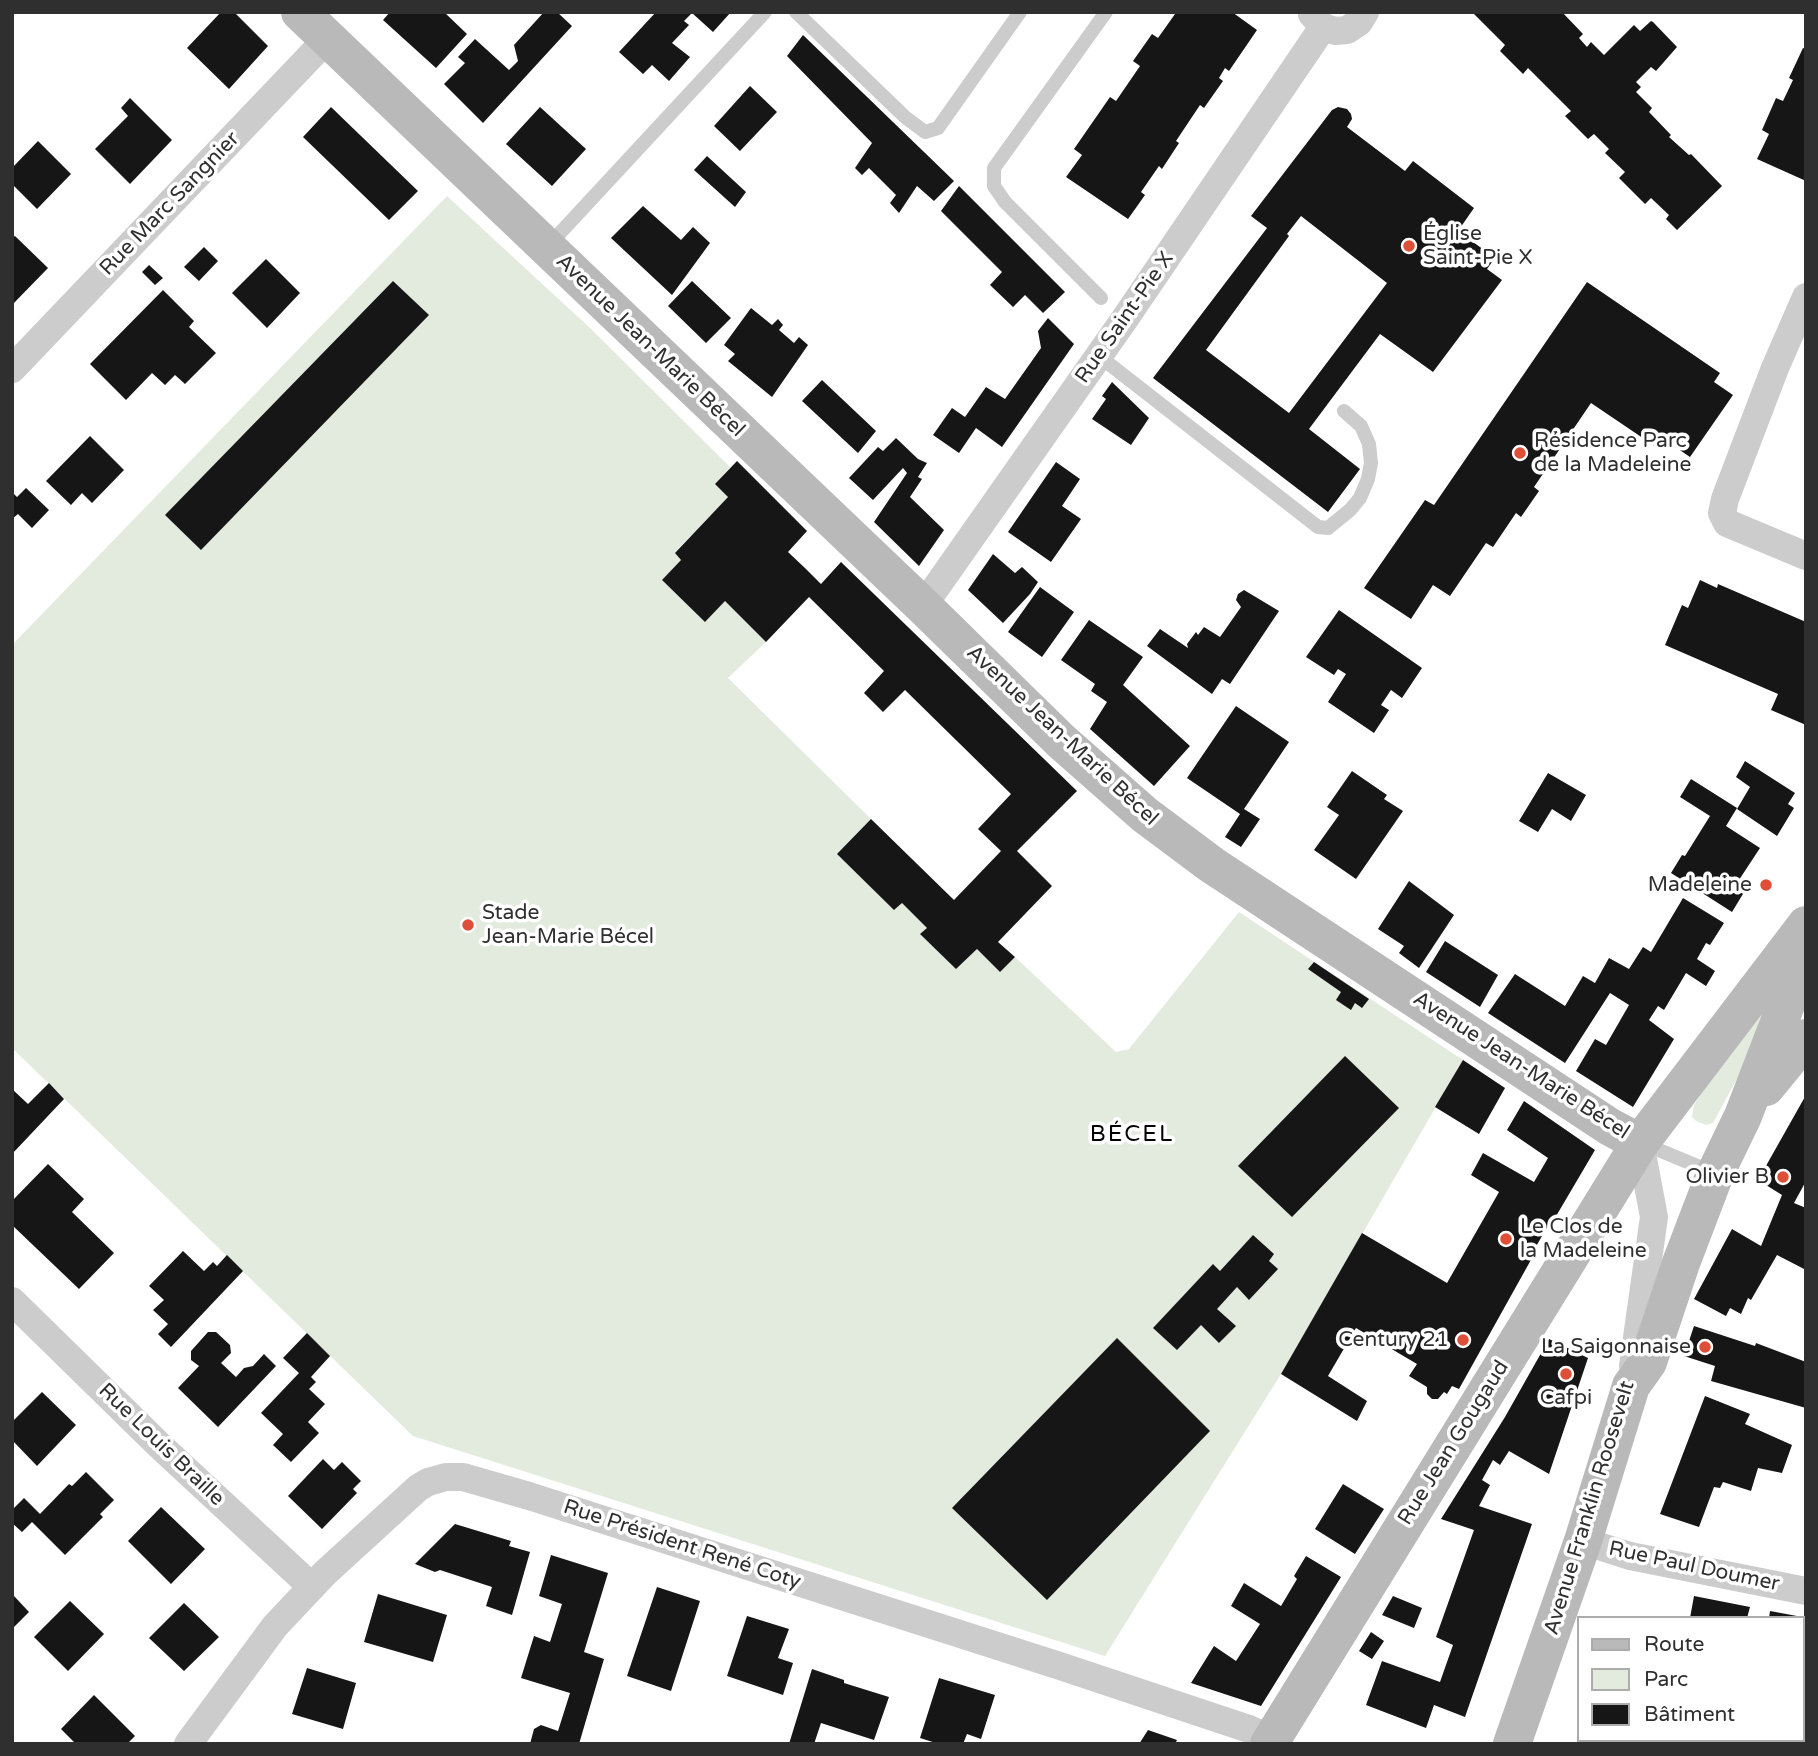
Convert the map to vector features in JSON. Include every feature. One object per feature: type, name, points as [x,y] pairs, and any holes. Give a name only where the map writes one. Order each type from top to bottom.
[{"type":"street","name":"Avenue Jean-Marie Bécel","points":[[300,12],[1061,741],[1145,815],[1235,880],[1640,1143]]},
{"type":"street","points":[[1317,20],[1335,31],[1347,30],[1359,22],[1365,12]]},
{"type":"street","name":"Rue Saint-Pie X","points":[[923,606],[1099,356],[1317,20]]},
{"type":"street","name":"Rue Marc Sangnier","points":[[12,369],[327,39]]},
{"type":"street","points":[[1806,297],[1734,475],[1722,513],[1727,523],[1806,556]]},
{"type":"street","name":"Rue Jean Gougaud","points":[[1270,1741],[1640,1143],[1806,925]]},
{"type":"street","points":[[1632,1386],[1648,1362],[1681,1263],[1715,1174],[1743,1116],[1806,953]]},
{"type":"street","points":[[1743,1116],[1806,1038]]},
{"type":"street","name":"Avenue Franklin Roosevelt","points":[[1512,1744],[1583,1541],[1632,1386],[1654,1217],[1640,1143]]},
{"type":"street","name":"Rue Louis Braille","points":[[12,1301],[159,1446],[312,1587]]},
{"type":"street","name":"Rue Président René Coty","points":[[188,1744],[275,1626],[312,1587],[418,1488],[446,1477],[463,1477],[529,1496],[1250,1729],[1270,1741]]},
{"type":"street","name":"Rue Paul Doumer","points":[[1583,1541],[1630,1556],[1806,1591]]},
{"type":"lane","name":"Avenue Jean-Marie Bécel","points":[[547,248],[765,12]]},
{"type":"lane","points":[[796,12],[905,117],[925,132],[938,128],[1020,12]]},
{"type":"lane","points":[[1101,298],[1005,202],[994,186],[994,168],[1106,12]]},
{"type":"lane","points":[[1099,356],[1318,527],[1328,528],[1344,516],[1360,498],[1368,479],[1371,463],[1369,444],[1361,426],[1344,411]]},
{"type":"lane","points":[[1640,1143],[1715,1174]]},
{"type":"green space","name":"Stade Jean-Marie Bécel","points":[[447,196],[590,328],[730,467],[715,484],[728,497],[675,552],[681,560],[662,580],[705,622],[725,601],[766,642],[728,678],[871,819],[894,910],[902,903],[927,928],[921,934],[956,969],[977,949],[1000,972],[1015,957],[1116,1052],[1129,1049],[1239,912],[1463,1060],[1281,1374],[1105,1656],[413,1436],[12,1048],[12,645]]},
{"type":"green space","points":[[1765,997],[1758,1040],[1713,1123],[1706,1125],[1696,1121],[1692,1117],[1694,1105]]},
{"type":"building","points":[[221,12],[234,12],[268,46],[229,89],[187,48]]},
{"type":"building","points":[[390,12],[444,12],[467,34],[436,68],[383,20]]},
{"type":"building","points":[[544,12],[557,12],[572,26],[483,123],[444,84],[465,63],[458,57],[475,39],[509,70],[518,61],[514,45]]},
{"type":"building","points":[[656,12],[731,12],[713,32],[692,13],[684,21],[689,25],[672,43],[690,57],[669,81],[652,65],[643,74],[619,52]]},
{"type":"building","points":[[1172,12],[1232,12],[1257,30],[1229,71],[1225,68],[1219,78],[1223,81],[1204,108],[1200,105],[1176,141],[1179,143],[1162,169],[1159,166],[1141,192],[1145,195],[1128,219],[1066,177],[1082,155],[1074,149],[1110,97],[1116,101],[1140,66],[1133,61],[1152,34],[1158,38],[1175,14]]},
{"type":"building","points":[[1472,12],[1562,12],[1583,34],[1579,38],[1587,47],[1591,42],[1604,55],[1634,25],[1640,31],[1653,22],[1677,47],[1656,71],[1651,67],[1636,82],[1641,87],[1636,92],[1652,108],[1649,112],[1671,135],[1669,137],[1691,154],[1722,186],[1677,230],[1666,219],[1669,215],[1651,198],[1645,204],[1619,178],[1625,172],[1605,153],[1609,149],[1594,134],[1588,139],[1565,116],[1571,111],[1528,68],[1523,74],[1500,51],[1505,45]]},
{"type":"building","points":[[803,35],[954,181],[934,201],[917,186],[899,213],[890,203],[896,195],[869,168],[862,175],[855,168],[872,143],[787,56]]},
{"type":"building","points":[[1803,48],[1806,49],[1806,181],[1757,159],[1769,134],[1762,130],[1776,98],[1783,101],[1793,80],[1789,78]]},
{"type":"building","points":[[750,86],[777,112],[740,151],[714,126]]},
{"type":"building","points":[[130,98],[172,140],[130,184],[95,149],[128,116],[121,108]]},
{"type":"building","points":[[331,107],[418,191],[389,220],[303,137]]},
{"type":"building","points":[[540,107],[586,149],[552,186],[506,144]]},
{"type":"building","points":[[1338,107],[1347,109],[1352,119],[1347,127],[1405,171],[1413,161],[1474,208],[1458,231],[1495,258],[1487,269],[1502,280],[1433,372],[1380,334],[1309,429],[1360,469],[1328,512],[1153,378],[1267,228],[1251,216],[1332,110]],"holes":[[[1301,216],[1387,283],[1289,413],[1206,350]]]},
{"type":"building","points":[[38,141],[71,174],[37,209],[12,184],[12,168]]},
{"type":"building","points":[[707,156],[746,192],[735,207],[694,170]]},
{"type":"building","points":[[959,186],[1065,292],[1043,313],[1025,295],[1013,307],[990,285],[1002,272],[941,211]]},
{"type":"building","points":[[643,206],[681,240],[693,227],[710,243],[672,295],[611,238]]},
{"type":"building","points":[[15,236],[48,268],[12,305],[12,238]]},
{"type":"building","points":[[204,247],[218,261],[199,281],[184,267]]},
{"type":"building","points":[[266,259],[300,293],[267,328],[232,293]]},
{"type":"building","points":[[149,265],[163,278],[155,285],[142,272]]},
{"type":"building","points":[[393,281],[429,315],[201,550],[165,515]]},
{"type":"building","points":[[692,281],[731,318],[706,343],[668,306]]},
{"type":"building","name":"Résidence Parc de la Madeleine","points":[[1587,282],[1720,373],[1714,382],[1733,395],[1690,457],[1665,440],[1659,449],[1591,403],[1534,487],[1539,491],[1521,517],[1516,513],[1493,547],[1486,543],[1450,596],[1433,585],[1411,619],[1364,588],[1425,500],[1434,505]]},
{"type":"building","points":[[163,290],[194,321],[189,327],[216,353],[185,384],[175,375],[165,385],[152,373],[126,400],[90,364]]},
{"type":"building","points":[[751,308],[772,325],[778,319],[783,325],[779,330],[794,343],[799,337],[808,345],[772,397],[728,361],[735,354],[724,345]]},
{"type":"building","points":[[1048,318],[1074,344],[1002,447],[976,428],[959,453],[933,435],[952,408],[965,417],[986,387],[1005,399],[1041,348],[1038,331]]},
{"type":"building","points":[[822,380],[876,431],[858,453],[802,401]]},
{"type":"building","points":[[1112,382],[1149,418],[1131,445],[1092,419],[1106,399],[1102,396]]},
{"type":"building","points":[[90,436],[124,470],[92,503],[82,493],[71,505],[46,481]]},
{"type":"building","points":[[896,438],[918,459],[927,463],[918,477],[922,479],[910,497],[944,530],[919,566],[874,522],[907,473],[903,468],[873,500],[849,478],[878,447],[883,451]]},
{"type":"building","points":[[737,461],[807,531],[788,552],[821,584],[841,562],[1077,791],[1017,851],[1052,886],[998,942],[1015,957],[1000,972],[977,949],[956,969],[920,934],[927,928],[902,903],[894,910],[837,854],[871,819],[954,900],[1001,851],[978,829],[1011,794],[905,690],[883,712],[864,693],[884,671],[809,597],[766,642],[725,601],[705,622],[662,580],[681,560],[675,553],[728,497],[715,484]]},
{"type":"building","points":[[1056,462],[1080,479],[1062,506],[1081,519],[1051,562],[1008,532]]},
{"type":"building","points":[[26,488],[49,510],[32,528],[18,514],[12,519],[12,492],[17,497]]},
{"type":"building","points":[[993,554],[1015,573],[1022,567],[1038,582],[1003,623],[968,590]]},
{"type":"building","points":[[1700,580],[1717,588],[1718,584],[1806,622],[1806,725],[1771,710],[1778,694],[1665,645],[1682,605],[1688,608]]},
{"type":"building","points":[[1040,587],[1074,612],[1042,657],[1008,632]]},
{"type":"building","points":[[1244,590],[1279,611],[1230,684],[1222,679],[1212,694],[1147,646],[1160,629],[1188,648],[1187,644],[1196,632],[1198,635],[1204,627],[1220,637],[1241,607],[1236,600],[1238,594]]},
{"type":"building","points":[[1339,610],[1422,668],[1402,698],[1391,690],[1381,705],[1389,710],[1374,733],[1328,702],[1346,674],[1338,669],[1334,675],[1306,657]]},
{"type":"building","points":[[1089,620],[1143,657],[1123,685],[1190,746],[1154,786],[1090,729],[1107,702],[1091,691],[1095,684],[1061,660]]},
{"type":"building","points":[[1236,706],[1289,742],[1244,809],[1260,819],[1241,847],[1225,837],[1240,814],[1187,778]]},
{"type":"building","points":[[1745,761],[1795,793],[1788,804],[1794,808],[1777,836],[1737,809],[1750,787],[1736,777]]},
{"type":"building","points":[[1352,771],[1387,795],[1384,799],[1403,811],[1356,879],[1314,850],[1339,815],[1327,807]]},
{"type":"building","points":[[1548,773],[1586,795],[1571,821],[1552,809],[1538,832],[1519,821]]},
{"type":"building","points":[[1691,779],[1737,808],[1726,826],[1760,848],[1737,883],[1746,889],[1732,912],[1671,873],[1710,816],[1680,797]]},
{"type":"building","points":[[1409,881],[1454,915],[1419,968],[1399,953],[1404,946],[1378,929]]},
{"type":"building","points":[[1683,898],[1724,923],[1710,945],[1706,943],[1697,959],[1715,971],[1706,986],[1686,973],[1664,1010],[1658,1006],[1649,1020],[1674,1039],[1633,1107],[1576,1071],[1595,1039],[1606,1045],[1629,1005],[1610,993],[1565,1063],[1488,1013],[1515,974],[1565,1006],[1583,976],[1595,983],[1609,958],[1629,969],[1643,947],[1651,952]]},
{"type":"building","points":[[1445,941],[1498,975],[1480,1007],[1426,972]]},
{"type":"building","points":[[1314,962],[1369,999],[1362,1008],[1355,1003],[1351,1010],[1336,1000],[1341,992],[1308,969]]},
{"type":"building","points":[[1345,1056],[1399,1108],[1292,1217],[1238,1166]]},
{"type":"building","points":[[1463,1060],[1505,1088],[1479,1134],[1435,1107]]},
{"type":"building","points":[[49,1083],[64,1099],[12,1154],[12,1089],[28,1104]]},
{"type":"building","points":[[1806,1095],[1806,1181],[1794,1203],[1806,1208],[1806,1270],[1777,1255],[1751,1300],[1748,1298],[1741,1314],[1730,1308],[1726,1316],[1694,1299],[1732,1229],[1761,1246],[1782,1195],[1758,1180]]},
{"type":"building","points":[[1524,1101],[1595,1150],[1530,1257],[1532,1258],[1459,1389],[1452,1386],[1447,1394],[1444,1392],[1438,1399],[1432,1399],[1427,1394],[1427,1387],[1409,1376],[1417,1364],[1356,1328],[1328,1376],[1367,1401],[1357,1421],[1281,1374],[1362,1233],[1447,1283],[1499,1192],[1471,1175],[1483,1153],[1534,1182],[1548,1158],[1507,1130]]},
{"type":"building","points":[[48,1164],[84,1199],[72,1212],[114,1253],[79,1289],[12,1225],[12,1201]]},
{"type":"building","points":[[1253,1235],[1274,1254],[1269,1261],[1278,1269],[1249,1300],[1237,1287],[1217,1309],[1236,1326],[1219,1343],[1201,1325],[1177,1350],[1153,1328],[1213,1264],[1220,1271]]},
{"type":"building","points":[[183,1251],[204,1271],[213,1262],[217,1266],[227,1255],[243,1271],[171,1347],[158,1334],[168,1324],[153,1310],[164,1300],[149,1286]]},
{"type":"building","points":[[1694,1326],[1755,1346],[1756,1343],[1806,1362],[1806,1408],[1711,1381],[1715,1366],[1684,1356]]},
{"type":"building","points":[[208,1332],[216,1332],[230,1345],[231,1353],[221,1363],[236,1377],[244,1368],[253,1366],[264,1354],[276,1366],[218,1427],[178,1388],[199,1366],[191,1360],[191,1351]]},
{"type":"building","points":[[307,1333],[330,1356],[311,1377],[316,1382],[309,1389],[325,1404],[308,1422],[319,1433],[291,1462],[273,1445],[283,1434],[261,1413],[299,1373],[283,1358]]},
{"type":"building","points":[[1117,1338],[1210,1431],[1047,1600],[952,1508]]},
{"type":"building","points":[[1549,1339],[1588,1358],[1549,1474],[1509,1451],[1500,1465],[1493,1460],[1482,1480],[1490,1485],[1479,1506],[1532,1524],[1465,1717],[1434,1705],[1426,1728],[1366,1705],[1382,1661],[1440,1682],[1453,1645],[1436,1637],[1474,1530],[1441,1519],[1505,1417]]},
{"type":"building","points":[[42,1392],[76,1425],[37,1466],[12,1440],[12,1422]]},
{"type":"building","points":[[1705,1396],[1750,1414],[1745,1424],[1792,1445],[1782,1473],[1758,1468],[1751,1491],[1723,1482],[1720,1488],[1714,1487],[1699,1527],[1660,1514]]},
{"type":"building","points":[[323,1459],[334,1470],[342,1462],[361,1481],[353,1489],[357,1493],[322,1529],[288,1496]]},
{"type":"building","points":[[86,1472],[114,1500],[100,1514],[103,1517],[65,1555],[32,1522],[22,1532],[12,1523],[12,1510],[24,1498],[40,1514],[69,1484],[72,1486]]},
{"type":"building","points":[[1343,1484],[1384,1509],[1355,1554],[1315,1529]]},
{"type":"building","points":[[161,1507],[205,1549],[171,1584],[128,1541]]},
{"type":"building","points":[[455,1524],[511,1541],[509,1546],[530,1552],[512,1615],[486,1606],[492,1587],[415,1564]]},
{"type":"building","points":[[551,1555],[608,1573],[584,1652],[604,1659],[579,1744],[530,1744],[534,1729],[541,1725],[558,1731],[570,1693],[521,1678],[534,1636],[550,1642],[562,1604],[539,1596]]},
{"type":"building","points":[[1306,1556],[1341,1577],[1261,1706],[1191,1683],[1214,1646],[1236,1661],[1260,1624],[1231,1606],[1244,1583],[1281,1606],[1297,1579],[1294,1576]]},
{"type":"building","points":[[657,1587],[700,1601],[671,1691],[627,1676]]},
{"type":"building","points":[[378,1594],[447,1615],[433,1662],[364,1642]]},
{"type":"building","points":[[1393,1596],[1422,1608],[1414,1628],[1382,1615]]},
{"type":"building","points":[[1694,1596],[1750,1607],[1748,1616],[1690,1616]]},
{"type":"building","points":[[12,1597],[29,1612],[12,1629]]},
{"type":"building","points":[[70,1601],[104,1634],[68,1671],[34,1637]]},
{"type":"building","points":[[184,1603],[219,1637],[184,1671],[149,1638]]},
{"type":"building","points":[[1770,1611],[1797,1616],[1769,1616]]},
{"type":"building","points":[[747,1616],[789,1629],[778,1658],[793,1663],[783,1695],[727,1676]]},
{"type":"building","points":[[1804,1625],[1806,1625],[1804,1674]]},
{"type":"building","points":[[1371,1632],[1384,1641],[1372,1659],[1359,1651]]},
{"type":"building","points":[[307,1668],[356,1683],[343,1729],[292,1714]]},
{"type":"building","points":[[812,1669],[844,1680],[844,1683],[889,1697],[874,1740],[821,1723],[814,1744],[789,1744]]},
{"type":"building","points":[[939,1678],[995,1695],[981,1739],[967,1734],[963,1744],[939,1744],[920,1738]]},
{"type":"building","points":[[94,1695],[135,1736],[127,1744],[76,1744],[61,1729]]},
{"type":"building","points":[[1148,1730],[1177,1740],[1175,1744],[1139,1744]]},
{"type":"place","name":"Église Saint-Pie X","points":[[1409,246]]},
{"type":"place","name":"Résidence Parc de la Madeleine","points":[[1520,453]]},
{"type":"place","name":"Madeleine","points":[[1766,885]]},
{"type":"place","name":"Stade Jean-Marie Bécel","points":[[468,925]]},
{"type":"place","name":"Olivier B","points":[[1783,1177]]},
{"type":"place","name":"Le Clos de la Madeleine","points":[[1506,1239]]},
{"type":"place","name":"Century 21","points":[[1463,1340]]},
{"type":"place","name":"La Saigonnaise","points":[[1705,1347]]},
{"type":"place","name":"Cafpi","points":[[1566,1374]]},
{"type":"district","name":"BÉCEL","points":[[1132,1135]]}]
